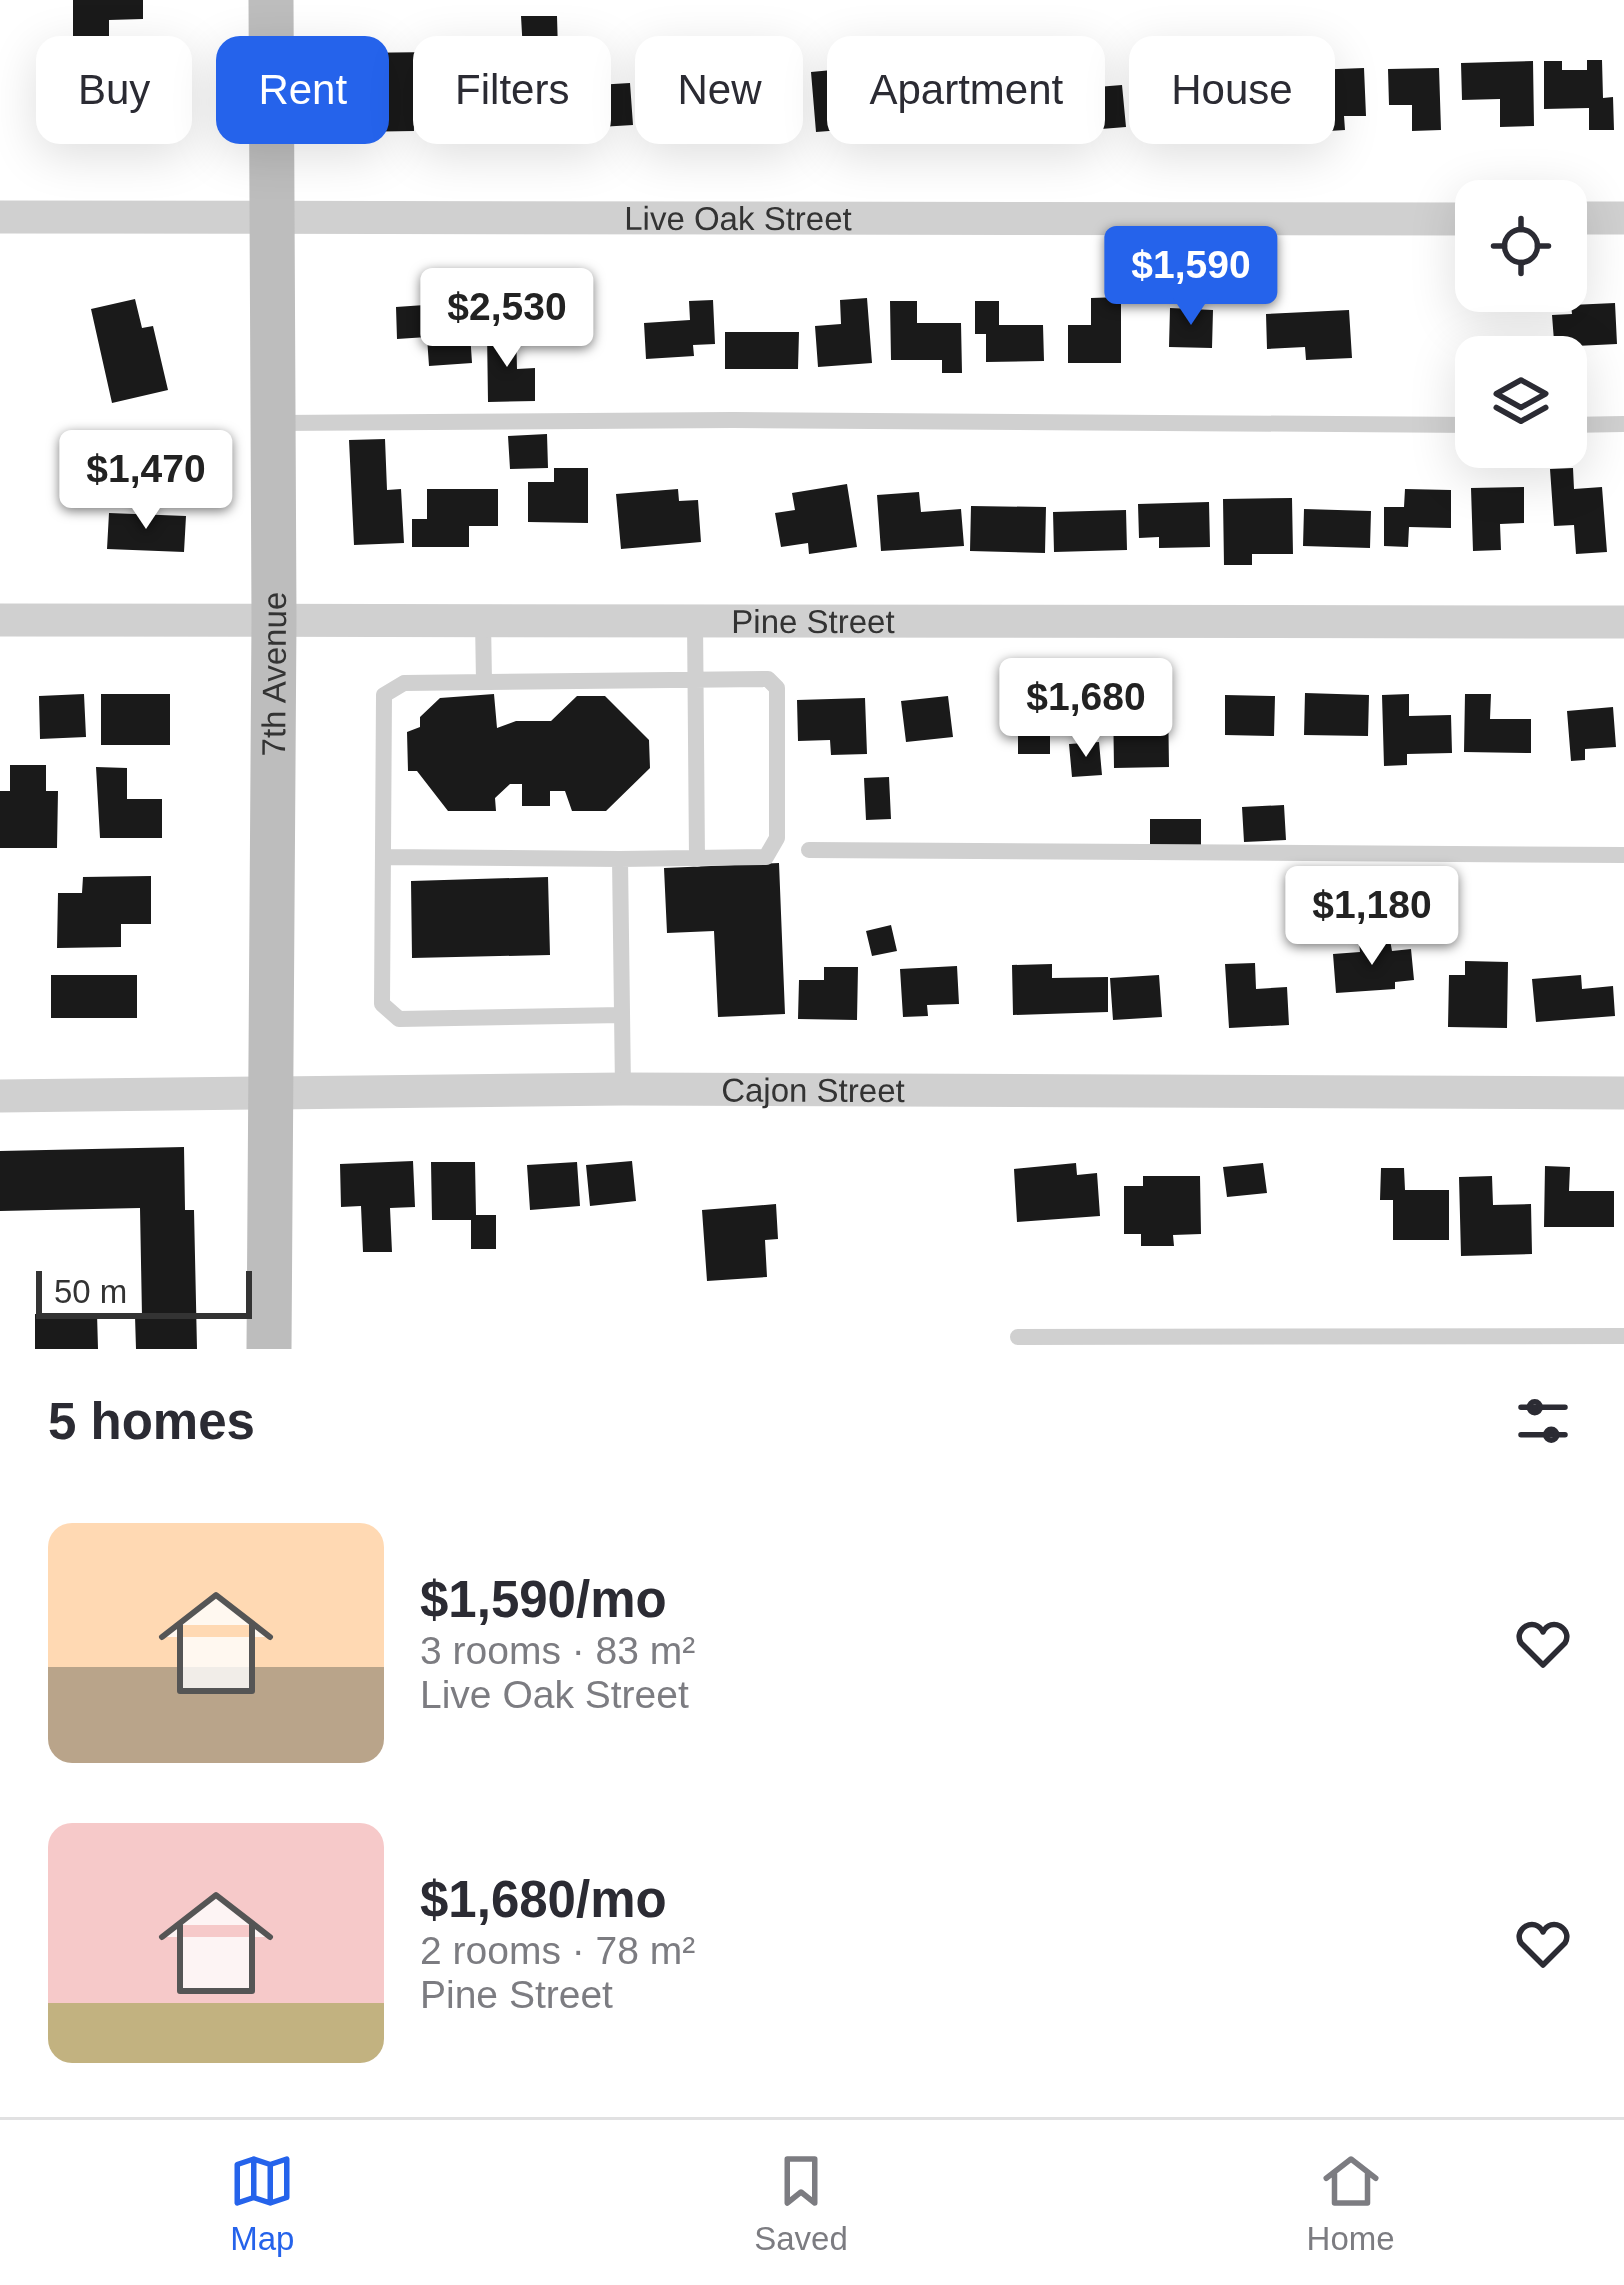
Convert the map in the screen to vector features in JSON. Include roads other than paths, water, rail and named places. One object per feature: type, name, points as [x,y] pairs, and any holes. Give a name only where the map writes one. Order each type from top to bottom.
[{"type":"street","name":"7th Avenue","points":[[269,1349],[274,619],[271,0]]},
{"type":"street","name":"Live Oak Street","points":[[0,217],[1455,219]]},
{"type":"street","points":[[1587,218],[1624,218]]},
{"type":"street","name":"Pine Street","points":[[0,620],[1624,622]]},
{"type":"street","name":"Cajon Street","points":[[0,1096],[623,1090],[1624,1093]]},
{"type":"lane","points":[[272,423],[733,420],[1455,425]]},
{"type":"lane","points":[[1587,424],[1624,424]]},
{"type":"lane","points":[[483,620],[484,682]]},
{"type":"lane","points":[[695,620],[697,859]]},
{"type":"lane","points":[[383,857],[766,857],[776,838],[777,688],[769,679],[404,683],[384,695],[382,1004],[399,1019],[622,1015]]},
{"type":"lane","points":[[809,850],[1624,855]]},
{"type":"lane","points":[[620,859],[623,1090]]},
{"type":"lane","points":[[1018,1337],[1624,1336]]}]
